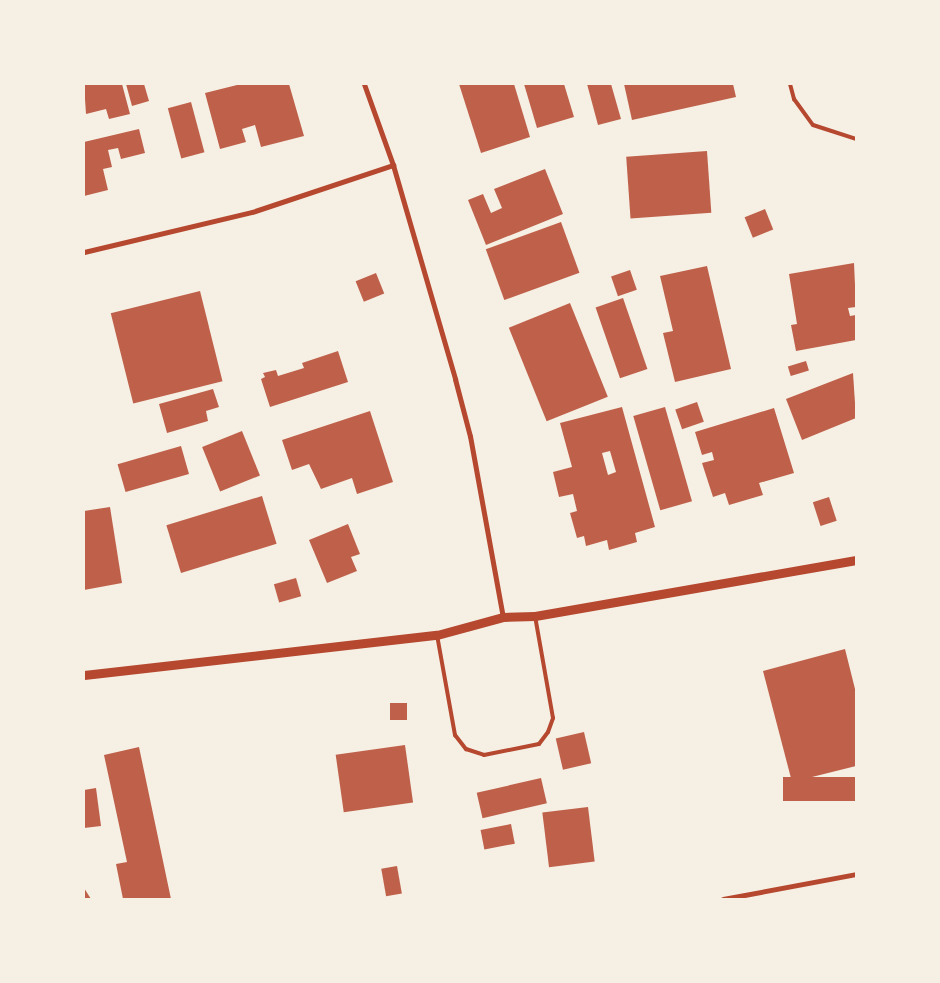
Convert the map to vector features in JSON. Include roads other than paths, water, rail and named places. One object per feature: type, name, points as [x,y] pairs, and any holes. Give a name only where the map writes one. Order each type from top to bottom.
[{"type":"street","points":[[364,84],[394,165],[470,436],[503,617]]},
{"type":"street","points":[[84,252],[252,212],[394,165]]},
{"type":"street","points":[[84,675],[437,635],[503,617],[535,616],[856,560]]},
{"type":"street","points":[[723,899],[856,874]]},
{"type":"lane","points":[[790,84],[794,99],[813,126],[856,139]]},
{"type":"lane","points":[[437,635],[455,735],[466,749],[484,755],[539,744],[548,732],[553,718],[535,616]]}]
